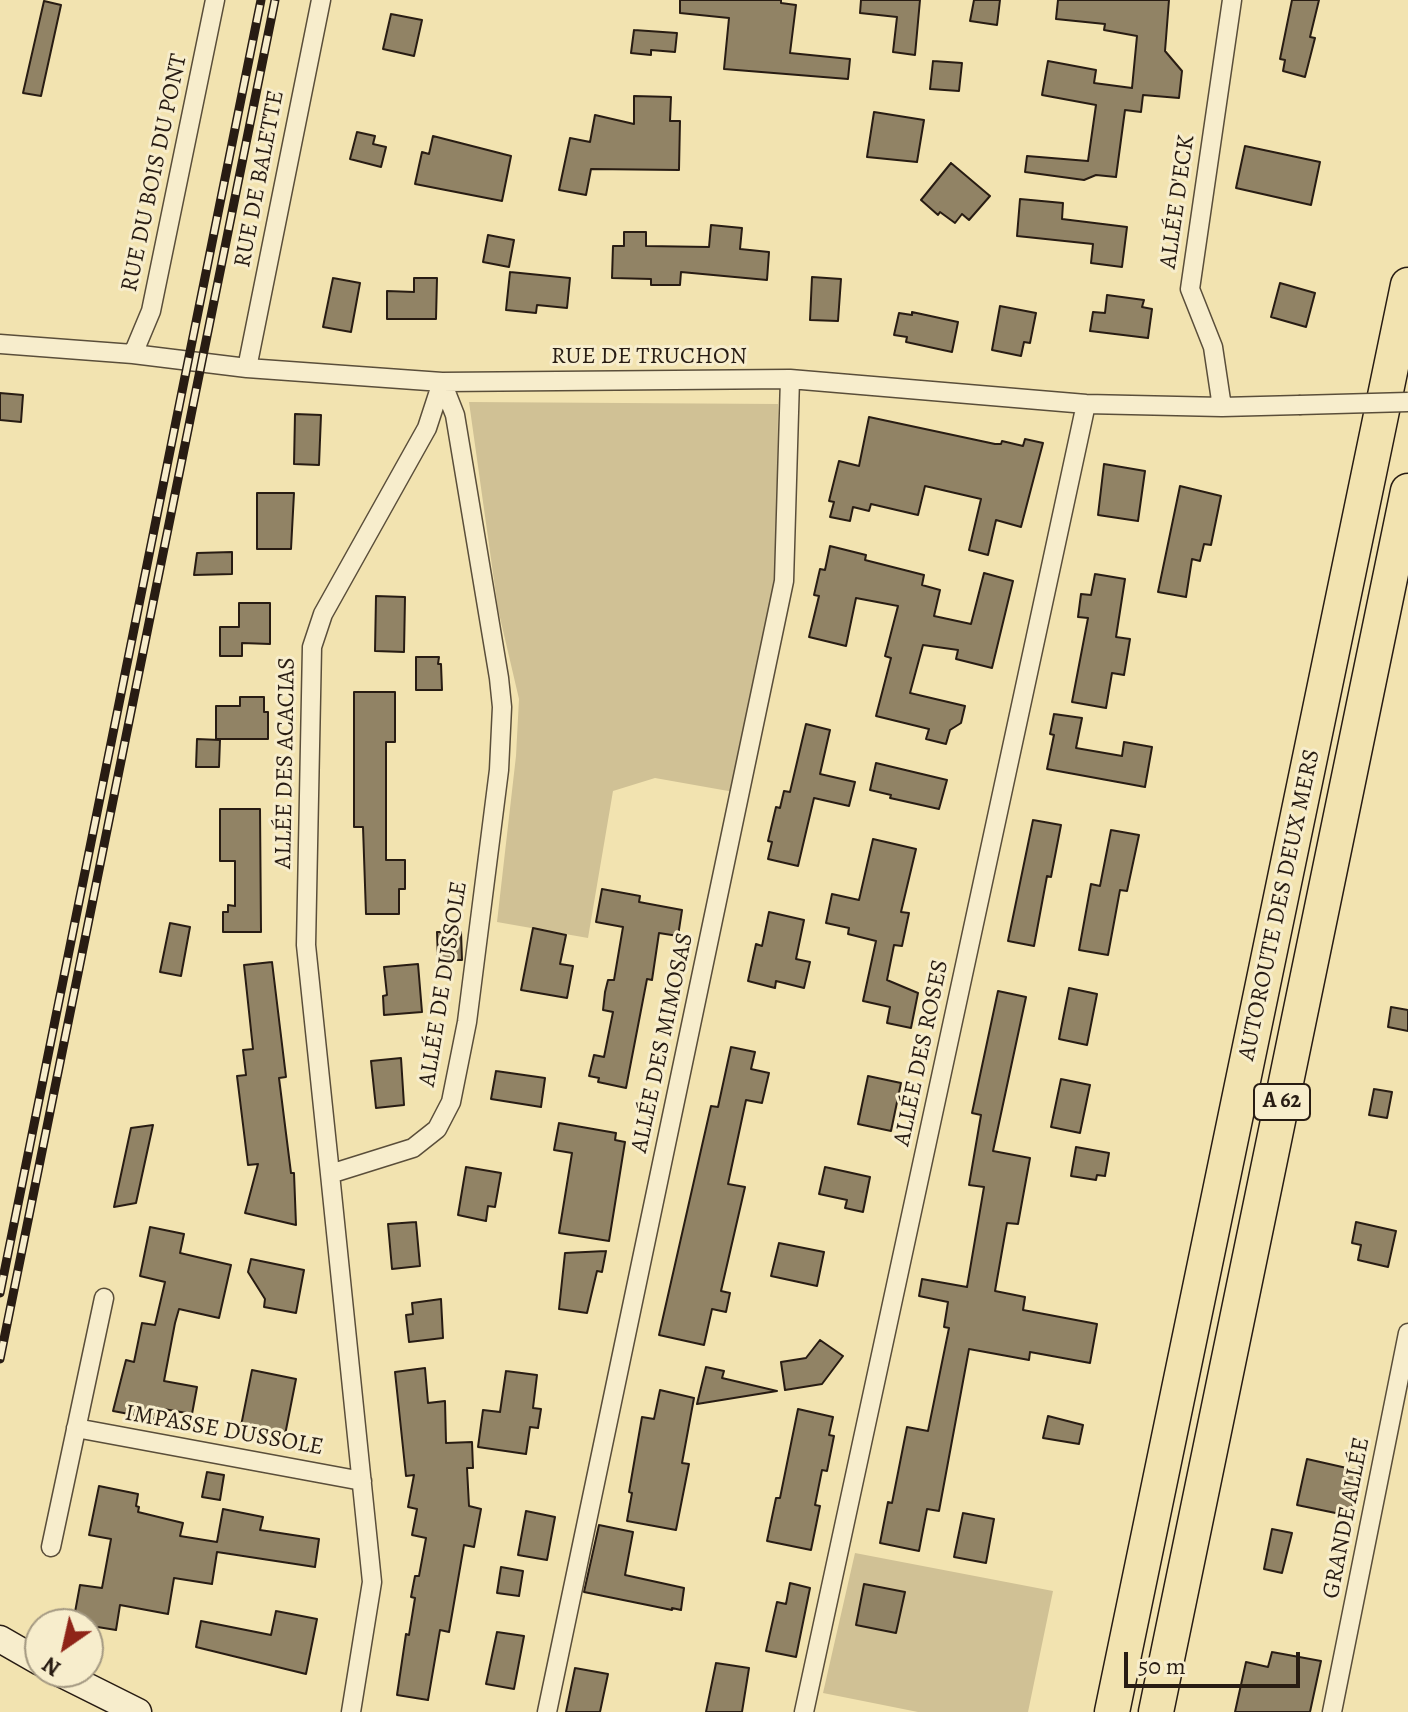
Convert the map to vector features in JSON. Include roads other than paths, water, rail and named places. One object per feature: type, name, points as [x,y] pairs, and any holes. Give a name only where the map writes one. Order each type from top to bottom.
[{"type":"highway","name":"AUTOROUTE DES DEUX MERS","points":[[1112,1712],[1408,285]]},
{"type":"highway","name":"AUTOROUTE DES DEUX MERS","points":[[1156,1712],[1408,491]]},
{"type":"street","name":"RUE DU BOIS DU PONT","points":[[133,354],[151,311],[215,0]]},
{"type":"street","name":"RUE DE BALETTE","points":[[247,368],[321,0]]},
{"type":"street","name":"ALLÉE D'ECK","points":[[1222,407],[1213,347],[1190,289],[1232,0]]},
{"type":"street","name":"RUE DE TRUCHON","points":[[0,344],[133,354],[247,368],[442,382],[790,379],[1086,404],[1222,407],[1408,402]]},
{"type":"street","name":"ALLÉE DES MIMOSAS","points":[[547,1712],[784,581],[790,379]]},
{"type":"street","name":"ALLÉE DES ACACIAS","points":[[330,1174],[306,945],[312,647],[323,614],[427,428],[442,382]]},
{"type":"street","name":"ALLÉE DE DUSSOLE","points":[[330,1174],[413,1148],[437,1129],[451,1102],[467,1022],[499,770],[502,707],[455,415],[442,382]]},
{"type":"street","name":"ALLÉE DES ROSES","points":[[804,1712],[1086,404]]},
{"type":"street","points":[[330,1174],[372,1582],[351,1712]]},
{"type":"street","points":[[51,1547],[104,1298]]},
{"type":"street","name":"GRANDE ALLÉE","points":[[1332,1712],[1408,1333]]},
{"type":"street","name":"IMPASSE DUSSOLE","points":[[76,1428],[362,1481]]},
{"type":"street","points":[[0,1639],[24,1653]]},
{"type":"street","points":[[90,1688],[138,1712]]},
{"type":"railway","points":[[0,1293],[261,0]]},
{"type":"railway","points":[[0,1359],[275,0]]}]
